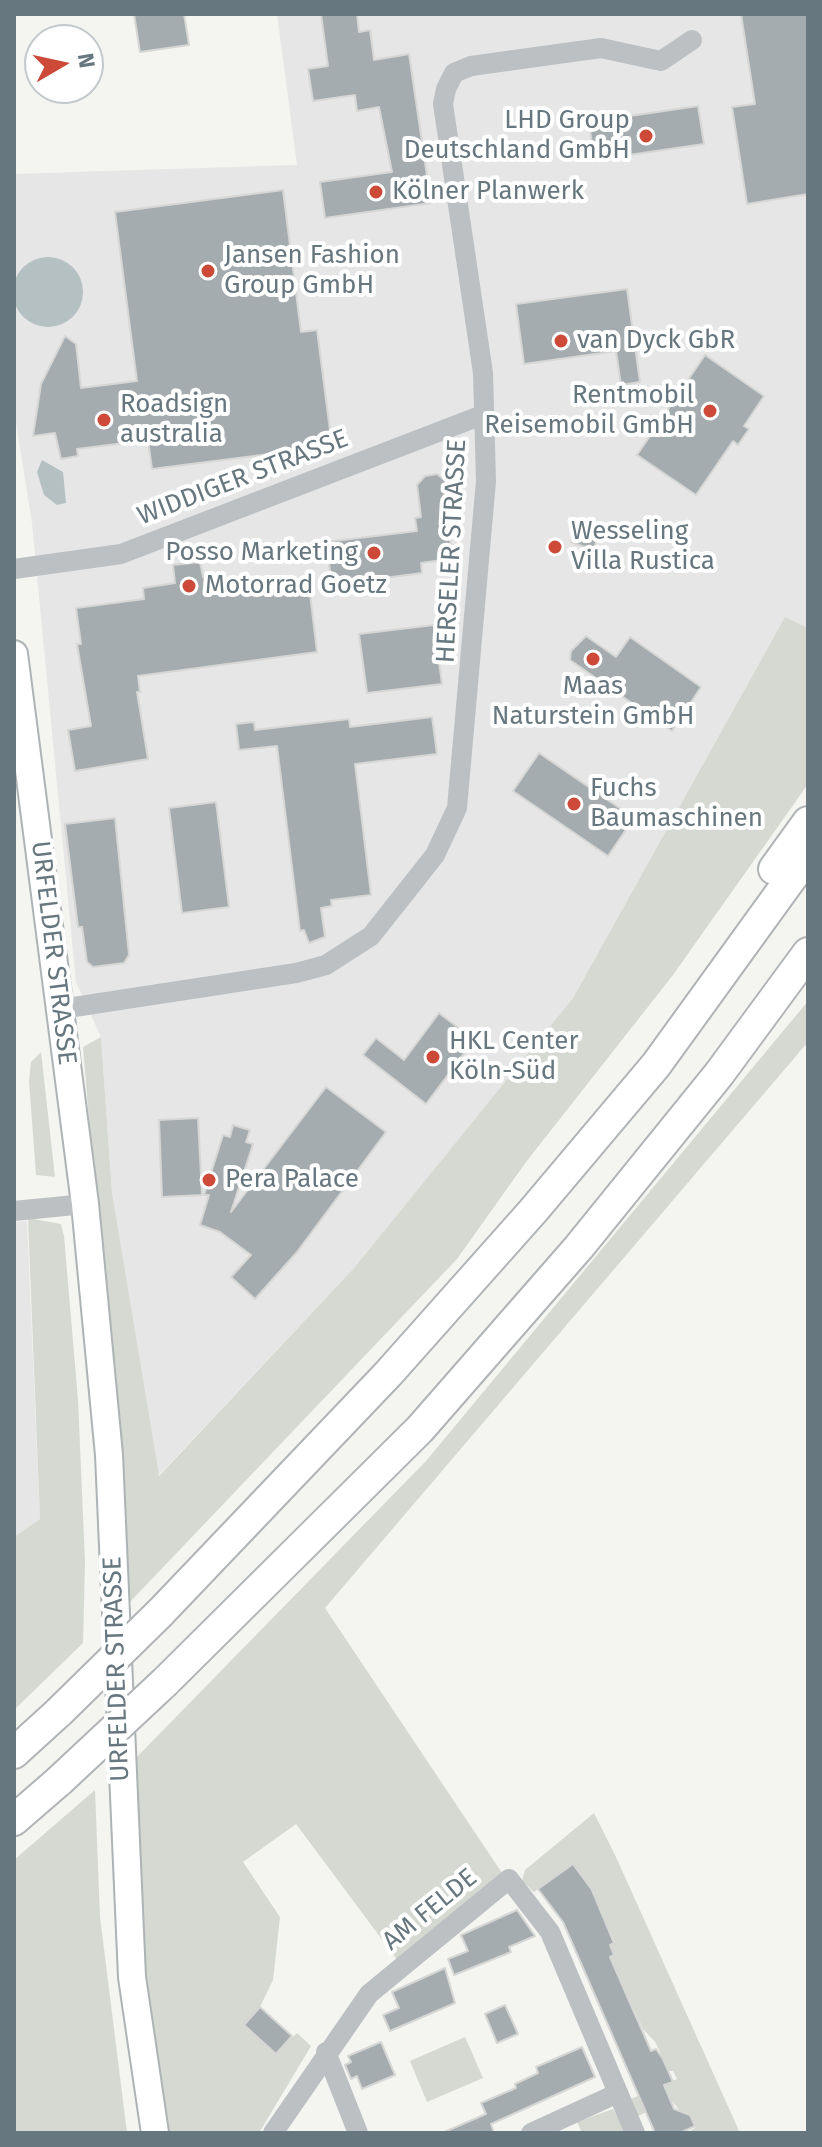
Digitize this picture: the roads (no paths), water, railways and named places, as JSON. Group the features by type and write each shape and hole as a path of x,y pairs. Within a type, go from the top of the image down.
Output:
{"highway":[{"path":"656,1065 685,994 808,822"},
{"path":"14,1753 160,1613 388,1374 656,1065 808,855"},
{"path":"14,1820 165,1682 430,1417 579,1247 719,1074 808,953"}],"main road":[{"name":"URFELDER STRASSE","path":"14,654 85,1204 109,1455 132,1977 155,2133"}],"street":[{"name":"HERSELER STRASSE","path":"61,1009 296,973 326,965 371,936 435,855 457,808 486,481 485,414 473,289 443,104 454,73 471,66 601,48 661,61 692,40"},
{"name":"WIDDIGER STRASSE","path":"14,569 121,554 485,414"},
{"path":"14,1211 85,1204"},
{"name":"AM FELDE","path":"273,2133 326,2052 369,1994 509,1879 550,1932 635,2133"},
{"path":"326,2052 358,2133"},
{"path":"531,2133 618,2093"}],"place":[{"name":"LHD Group Deutschland GmbH","path":"646,136"},
{"name":"Kölner Planwerk","path":"376,192"},
{"name":"Jansen Fashion Group GmbH","path":"208,271"},
{"name":"van Dyck GbR","path":"561,341"},
{"name":"Rentmobil Reisemobil GmbH","path":"710,411"},
{"name":"Roadsign australia","path":"104,420"},
{"name":"Wesseling Villa Rustica","path":"555,547"},
{"name":"Posso Marketing","path":"374,553"},
{"name":"Motorrad Goetz","path":"189,586"},
{"name":"Maas Naturstein GmbH","path":"593,659"},
{"name":"Fuchs Baumaschinen","path":"574,804"},
{"name":"HKL Center Köln-Süd","path":"433,1057"},
{"name":"Pera Palace","path":"209,1180"}]}
